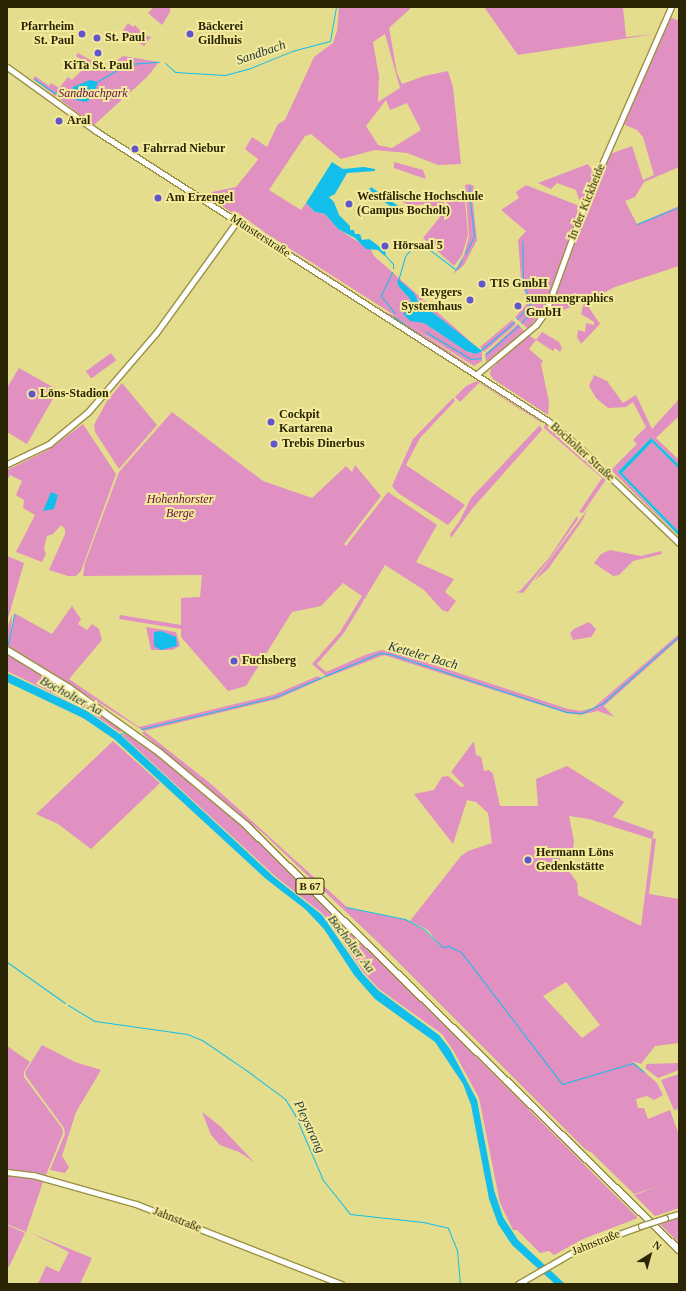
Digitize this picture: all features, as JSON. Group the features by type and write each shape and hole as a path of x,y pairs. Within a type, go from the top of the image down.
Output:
{"highway":[{"name":"B 67","path":"7,648 115,717 162,751 242,818 679,1247"},
{"name":"B 67","path":"7,648 69,688 154,748 246,825 679,1250"}],"main road":[{"name":"Münsterstraße","path":"7,66 96,131 476,375"},
{"path":"7,464 49,444 92,408 156,333 237,221"},
{"name":"Bocholter Straße","path":"476,375 548,421 577,445 679,543"}],"street":[{"name":"In der Kickheide","path":"476,375 537,324 546,311 586,203 671,7"},
{"name":"Jahnstraße","path":"7,1172 33,1175 136,1204 341,1284"},
{"name":"Jahnstraße","path":"518,1284 592,1243 679,1214"}],"green space":[{"path":"154,7 170,7 170,12 162,25 148,13"},
{"path":"339,7 416,7 411,8 389,28 397,73 402,84 424,76 448,71 453,87 461,164 438,165 407,153 375,150 341,159 311,134 305,136 269,190 301,210 306,203 315,212 325,214 338,229 371,250 374,256 480,350 452,329 397,281 399,287 411,300 404,316 424,323 466,351 473,353 482,351 482,361 474,366 267,234 237,212 231,212 208,197 212,192 236,187 257,161 258,159 245,149 252,137 267,147 278,124 285,120 314,57 333,43 337,31","holes":["385,34 400,88 378,102 379,76 373,42","386,100 390,110 407,103 421,130 392,148 378,145 366,126"]},
{"path":"484,7 623,7 626,37 655,34 518,55"},
{"path":"670,17 679,21 679,167 644,182 635,197 625,201 637,224 679,206 679,266 615,287 585,302 600,324 581,344 577,337 578,330 585,332 586,323 594,325 594,322 581,314 584,302 545,317 587,205 610,154 632,146 643,180 654,175 643,137 637,130 623,124"},
{"path":"128,23 133,27 135,25 143,34 151,37 144,46 122,32"},
{"name":"Sandbachpark","path":"78,53 106,69 123,56 159,62 147,77 94,125 33,79 35,76 49,86 51,83 59,88 68,77 72,80 88,64 76,56"},
{"path":"394,162 423,170 426,179 394,168"},
{"path":"588,164 595,174 584,201 579,199 576,190 557,183 551,189 538,183"},
{"path":"469,184 474,186 472,195 477,240 464,265 453,274 464,255 469,236 465,185"},
{"path":"526,185 582,207 543,310 528,329 515,317 528,303 521,279 518,240 526,231 501,210 519,198 516,192"},
{"path":"406,199 422,202 465,201 468,235 462,255 454,266 423,238 440,217 427,204 409,206 402,201"},
{"path":"251,225 383,311 398,317 469,365 467,367 269,240"},
{"path":"512,320 516,324 484,352 480,347"},
{"path":"518,324 525,332 486,362 485,354"},
{"path":"542,332 559,342 562,348 560,352 555,348 553,351 536,340"},
{"path":"528,335 536,340 529,349 543,361 541,364 549,402 548,415 493,379 490,374 491,369"},
{"path":"111,353 116,360 91,379 86,371"},
{"name":"Löns-Stadion","path":"19,368 58,390 27,444 7,432 7,388"},
{"path":"594,375 607,381 623,403 636,395 652,429 679,399 679,416 656,438 679,460 679,465 651,438 618,472 679,537 611,470 637,444 633,440 646,427 633,402 626,407 608,408 596,398 589,386"},
{"path":"477,381 542,423 479,383 460,402 455,397 466,386"},
{"path":"122,383 157,425 119,469 95,432 94,425 107,401"},
{"path":"453,398 455,401 420,438 406,465 465,505 448,525 398,493 392,486 413,439"},
{"name":"Hohenhorster Berge","path":"172,412 263,481 312,498 346,466 352,472 355,465 381,496 344,544 346,546 388,492 437,525 416,562 454,579 445,592 456,601 448,612 442,610 424,590 385,565 344,633 317,664 326,672 365,655 381,650 392,651 568,709 581,711 593,708 679,634 679,639 604,706 614,717 598,711 580,715 566,713 384,655 327,677 312,664 340,632 362,596 343,583 321,606 292,612 246,686 228,691 181,637 181,629 119,619 120,615 181,625 181,598 200,597 202,575 83,576 85,563 119,472"},
{"path":"83,424 116,474 81,571 76,576 68,576 49,570 65,534 65,529 61,525 53,534 47,536 44,549 46,554 42,562 16,552 35,515 23,508 24,500 16,495 22,481 10,475 7,480 7,470 48,450"},
{"path":"545,424 607,478 583,513 579,512 602,478 544,428"},
{"path":"540,425 542,430 472,509 451,538 450,534 459,522 471,498"},
{"path":"652,442 679,469 679,532 622,473"},
{"path":"587,510 582,521 548,569 534,581"},
{"path":"577,516 578,519 523,593 516,592 520,591 549,558"},
{"path":"610,550 641,556 661,551 662,554 633,561 619,575 613,576 594,563 601,554"},
{"path":"7,556 24,563 7,622"},
{"path":"72,606 81,619 78,624 87,630 92,624 99,629 102,640 69,679 139,727 273,695 318,676 322,679 277,699 144,731 7,645 7,629 12,614 11,636 14,613 52,634"},
{"path":"589,622 596,629 591,637 573,640 570,633 574,629"},
{"path":"146,627 176,632 180,646 172,650 151,650"},
{"path":"7,651 54,680 127,731 119,732 87,710 7,671"},
{"path":"144,731 211,784 348,908 406,920 424,930 442,948 428,930 410,921 461,856 468,851 492,843 488,813 476,802 467,800 453,844 414,794 434,790 442,777 448,776 461,787 465,786 451,772 474,741 476,755 481,757 484,771 489,770 493,774 500,806 538,806 536,779 567,766 624,802 613,817 654,832 652,838 656,839 649,894 679,899 679,1043 655,1046 641,1064 632,1061 657,1083 663,1095 654,1100 647,1096 636,1099 638,1108 644,1108 648,1119 670,1110 679,1135 679,1208 655,1216 634,1195 660,1186 634,1194 592,1153 585,1149 384,948 266,836 142,733","holes":["569,816 589,819 652,839 641,926 578,895 577,882 567,869 558,863 561,857 572,858 574,841","566,982 600,1025 582,1038 543,996"]},
{"path":"130,733 240,822 638,1218 583,1239 554,1255 549,1251 540,1253 517,1230 513,1230 500,1203 479,1098 453,1050 442,1034 379,989 365,974 323,914 275,876 122,735"},
{"path":"113,741 160,783 91,849 58,824 36,814"},
{"path":"42,1045 75,1062 101,1070 76,1112 62,1156 69,1167 65,1173 50,1170 65,1134 64,1128 26,1076 25,1072"},
{"path":"7,1046 30,1062 24,1072 24,1077 62,1128 63,1133 46,1175 7,1169"},
{"path":"679,1063 679,1070 658,1078 645,1068 647,1064"},
{"path":"679,1074 679,1109 674,1110 661,1080"},
{"path":"202,1112 220,1126 254,1162 239,1152 220,1145 211,1135"},
{"path":"7,1175 44,1179 26,1232 7,1224"},
{"path":"679,1217 679,1243 660,1224"},
{"path":"7,1225 25,1233 9,1267 7,1265"},
{"path":"31,1233 92,1258 80,1284 38,1284 46,1266 59,1272 69,1252"}],"water":[{"path":"90,80 98,82 93,97 86,102 76,100 71,94 73,87"},
{"path":"332,162 343,169 364,167 375,169 375,171 347,173 335,194 329,197 334,202 339,215 350,226 350,230 354,230 355,234 360,234 362,240 369,239 376,244 386,252 385,256 378,250 366,249 355,238 338,229 325,214 315,212 306,203"},
{"path":"371,187 401,208 402,214 368,191"},
{"path":"399,280 414,293 418,301 482,351 476,354 466,351 424,323 410,321 403,314 410,307 411,300 399,287 397,281"},
{"path":"651,438 679,465 679,469 652,442 622,473 679,532 679,536 618,472"},
{"path":"51,492 58,495 54,509 43,511"},
{"path":"161,631 176,637 177,646 161,650 154,646 154,632"},
{"path":"7,673 87,711 121,735 274,877 322,915 363,974 378,990 439,1035 450,1049 477,1100 494,1190 503,1217 518,1240 565,1284 555,1284 512,1245 498,1224 489,1199 471,1105 463,1084 435,1042 375,999 354,975 324,929 305,909 266,879 114,739 83,718 7,682"}],"waterway":[{"name":"Sandbach","path":"165,63 175,72 225,75 248,69 292,51 330,41 336,7"},
{"name":"Sandbach","path":"98,81 128,64 159,62"},
{"name":"Sandbach","path":"34,79 55,93 72,93"},
{"path":"465,254 474,236 469,193 470,186"},
{"path":"637,224 679,207"},
{"path":"398,281 405,256 418,241 455,269 458,268 462,259"},
{"path":"517,319 530,304 523,280 522,241"},
{"path":"385,255 393,264 393,268"},
{"path":"392,272 381,296 395,313"},
{"path":"521,323 533,311 539,310"},
{"path":"394,317 421,336"},
{"path":"481,350 514,322"},
{"path":"486,354 518,326"},
{"path":"426,332 471,359 481,358"},
{"path":"8,644 14,615"},
{"name":"Ketteler Bach","path":"141,729 275,697 379,653 390,654 566,712 582,713 603,703 679,636"},
{"path":"120,734 126,732"},
{"path":"346,907 405,919 424,929 442,947 449,946 461,952 562,1084 633,1063 644,1072"},
{"name":"Bocholter Aa","path":"327,922 333,917"},
{"name":"Pleystrang","path":"7,962 65,1003"},
{"name":"Pleystrang","path":"68,1005 95,1021 187,1034 202,1040 246,1070 285,1099 295,1115 323,1180 350,1214 423,1222 448,1228 457,1250 460,1284"}],"place":[{"name":"Pfarrheim St. Paul","path":"82,34"},
{"name":"Bäckerei Gildhuis","path":"190,34"},
{"name":"St. Paul","path":"97,38"},
{"name":"KiTa St. Paul","path":"98,53"},
{"name":"Aral","path":"59,121"},
{"name":"Fahrrad Niebur","path":"135,149"},
{"name":"Am Erzengel","path":"158,198"},
{"name":"Westfälische Hochschule (Campus Bocholt)","path":"349,204"},
{"name":"Hörsaal 5","path":"385,246"},
{"name":"TIS GmbH","path":"482,284"},
{"name":"Reygers Systemhaus","path":"470,300"},
{"name":"summengraphics GmbH","path":"518,306"},
{"name":"Löns-Stadion","path":"32,394"},
{"name":"Cockpit Kartarena","path":"271,422"},
{"name":"Trebis Dinerbus","path":"274,444"},
{"name":"Fuchsberg","path":"234,661"},
{"name":"Hermann Löns Gedenkstätte","path":"528,860"}]}
